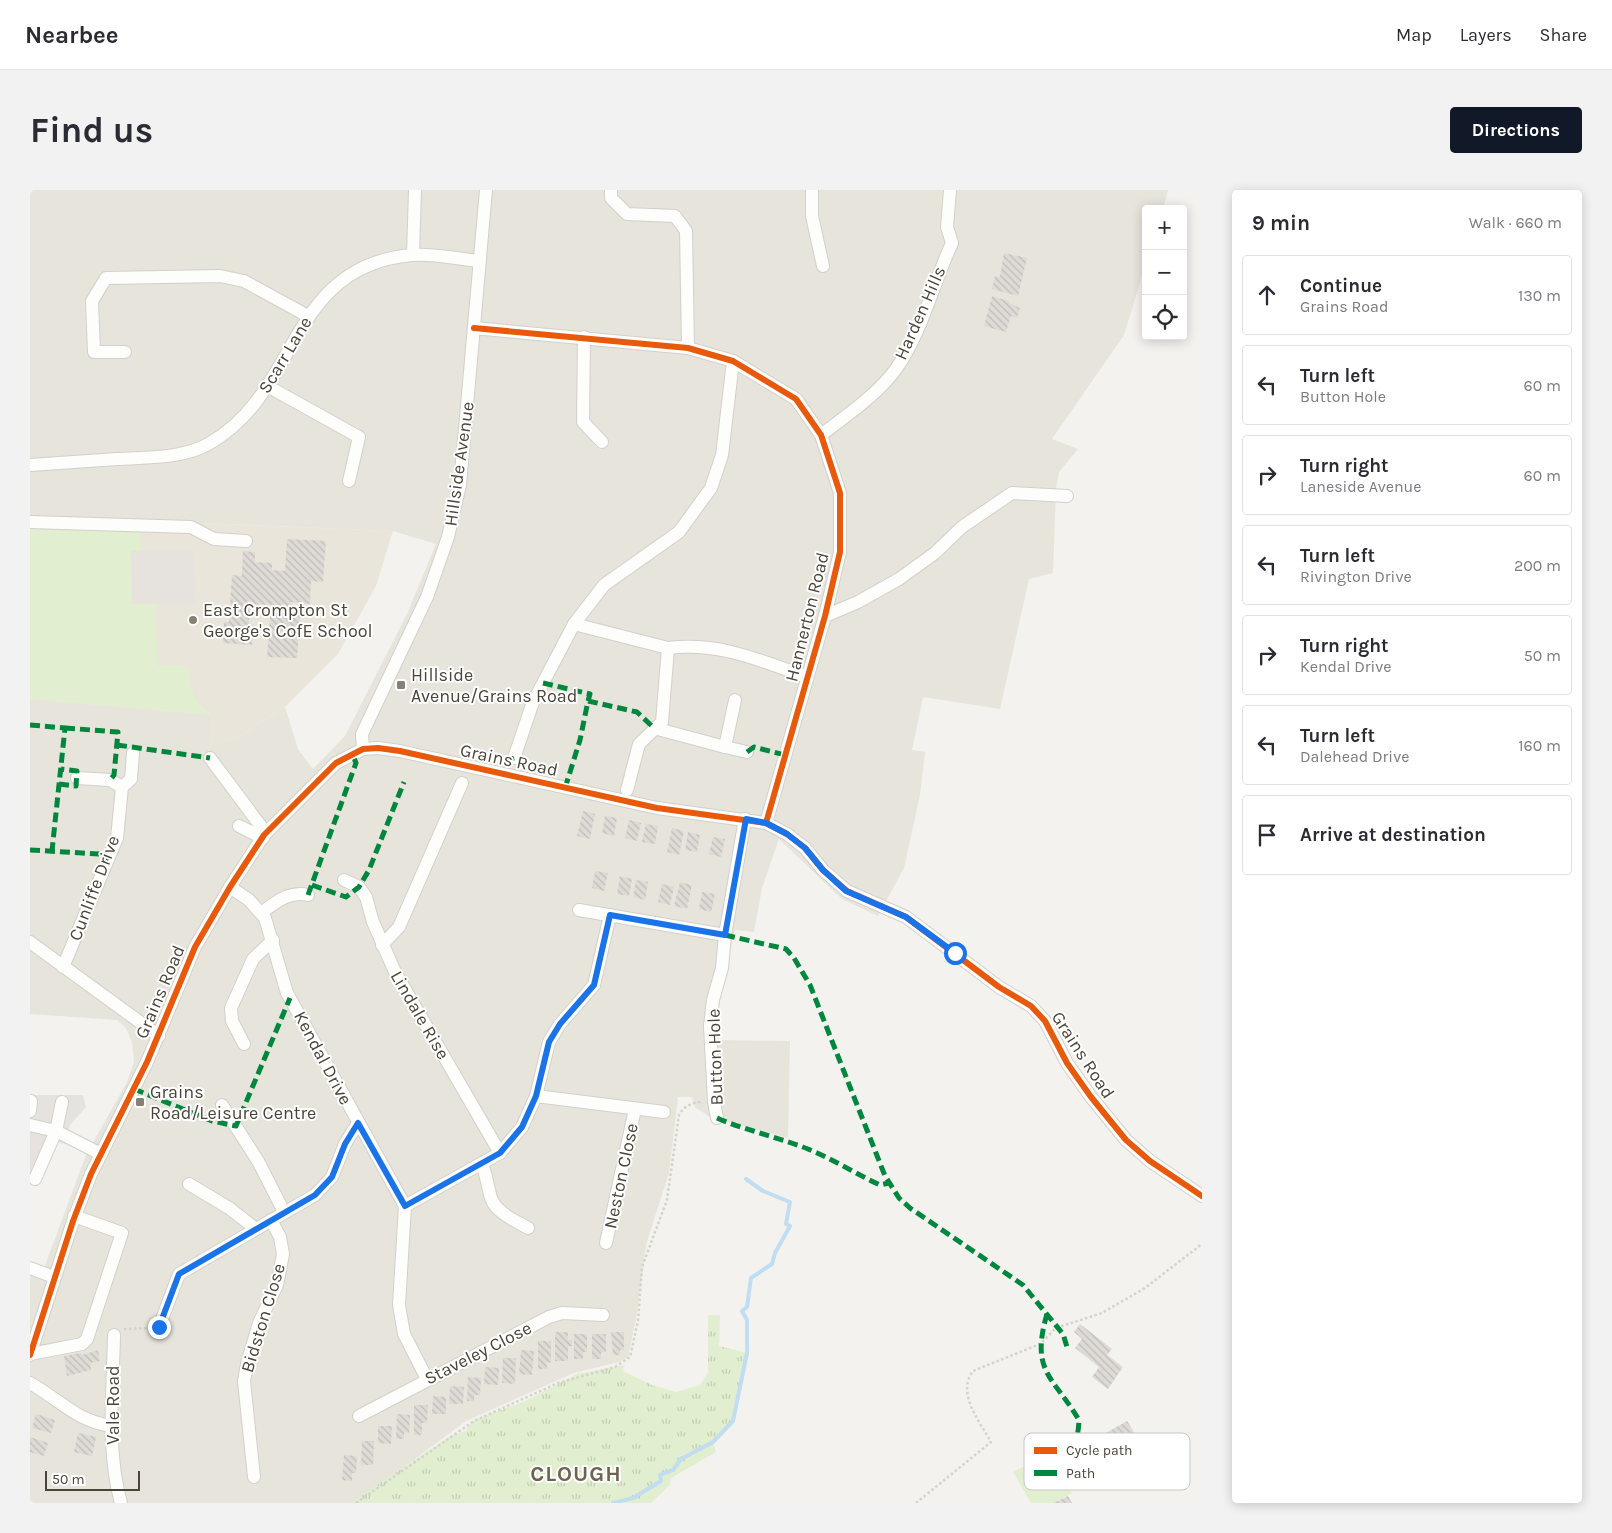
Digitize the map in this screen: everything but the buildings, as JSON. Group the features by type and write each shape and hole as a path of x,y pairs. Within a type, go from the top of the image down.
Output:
{"street":[{"path":"413,255 415,190"},
{"name":"Hillside Avenue","path":"363,749 362,734 427,597 448,537 460,485 486,190"},
{"path":"611,190 611,198 627,214 675,216 686,231 688,348"},
{"path":"812,190 812,216 823,266"},
{"name":"Harden Hills","path":"821,435 864,402 896,369 913,336 952,243 947,227 950,190"},
{"name":"Scarr Lane","path":"30,465 171,456 209,444 245,416 268,387 308,316 327,293 349,274 380,261 413,255 480,261"},
{"path":"125,352 94,352 92,301 106,278 220,276 244,281 308,316"},
{"name":"Hannerton Road","path":"474,328 688,348 733,362 796,399 821,435 840,493 840,552 825,616 766,823"},
{"path":"584,337 583,422 602,442"},
{"path":"514,758 533,702 574,624 604,585 678,532 710,488 722,455 733,362"},
{"path":"268,387 359,438 349,481"},
{"path":"825,616 858,602 899,579 935,553 962,527 1012,493 1067,496"},
{"path":"30,522 191,527 214,539 246,541"},
{"path":"574,624 668,648 682,646 726,649 807,677"},
{"path":"627,790 639,744 662,722 668,648"},
{"path":"725,747 735,700"},
{"path":"654,728 747,752"},
{"name":"Grains Road","path":"30,1354 74,1216 101,1154 158,1036 196,947 230,887 264,835 336,763 363,749 378,748 400,751 657,808 766,823 805,848 823,870 846,891 906,917 999,987 1031,1006 1044,1021 1067,1063 1091,1097 1126,1140 1150,1161 1202,1196"},
{"name":"Cunliffe Drive","path":"63,967 116,838 122,787 131,779 133,753"},
{"path":"210,758 264,835"},
{"path":"77,778 110,780 122,787"},
{"path":"382,945 399,927 462,783"},
{"name":"Button Hole","path":"717,1118 714,1102 710,1026 713,1000 722,968 725,935 746,819"},
{"path":"239,826 264,835"},
{"name":"Lindale Rise","path":"344,880 359,887 366,897 373,922 395,972 500,1153"},
{"name":"Kendal Drive","path":"230,887 241,893 265,918 287,993 405,1206"},
{"path":"261,913 284,897 294,894 308,895"},
{"path":"579,910 725,935"},
{"path":"427,1379 404,1334 399,1305 405,1206 500,1153 522,1127 536,1096 549,1042 560,1024 594,985 610,915"},
{"path":"244,1044 232,1021 231,1008 254,959 273,940"},
{"path":"30,942 158,1036"},
{"path":"536,1096 664,1112"},
{"path":"35,1179 56,1131 62,1102"},
{"path":"222,1105 258,1161 284,1212"},
{"name":"Neston Close","path":"606,1243 635,1109"},
{"path":"159,1327 179,1274 315,1195 332,1177 345,1144 358,1123"},
{"path":"30,1125 56,1131 101,1154"},
{"path":"482,1163 488,1180 491,1200 498,1210 528,1228"},
{"path":"189,1184 229,1208 256,1229"},
{"path":"30,1354 82,1344 88,1339 122,1233 74,1216"},
{"name":"Bidston Close","path":"254,1477 244,1381 259,1323 276,1285 283,1254 280,1237 271,1220"},
{"path":"30,1268 54,1277"},
{"name":"Staveley Close","path":"359,1416 427,1379 556,1314 603,1315"},
{"name":"Vale Road","path":"114,1335 111,1426 115,1480 121,1503"},
{"path":"30,1383 78,1416 97,1424 111,1426"}],"path":[{"path":"916,1503 991,1442 967,1395 968,1378 973,1371 1040,1344 1056,1328 1102,1313 1145,1288 1202,1244"},
{"path":"114,1335 124,1329 159,1327"}],"shaded area":[{"path":"30,190 1168,190 1164,205 1142,205 1142,276 1124,335 1052,439 1078,449 1059,472 1056,489 1053,573 1029,579 1000,709 923,697 912,750 925,752 920,795 904,868 878,916 842,899 779,839 762,888 754,932 735,930 718,998 716,1040 790,1041 788,1138 710,1117 695,1107 692,1097 678,1097 669,1173 646,1245 636,1319 628,1357 619,1362 574,1373 466,1421 392,1476 350,1503 30,1503 30,1264 44,1268 86,1155 127,1082 134,1062 132,1042 126,1028 117,1020 30,1014 30,699 213,715 210,744 238,738 285,707 298,749 313,769 345,736 407,614 436,544 393,531 30,516"},
{"name":"East Crompton St George's CofE School","path":"30,516 393,531 376,586 338,654 285,707 238,738 210,744 213,715 30,699"},
{"path":"194,550 195,603 132,604 131,551"},
{"path":"30,1095 83,1095 86,1107 70,1125 65,1144 54,1142 38,1186 30,1184"}],"green space":[{"path":"30,528 140,530 141,551 131,552 132,604 156,604 157,666 188,665 193,694 206,710 213,715 30,699"},
{"path":"708,1315 720,1315 719,1346 747,1353 733,1421 713,1442 716,1452 671,1478 670,1485 651,1503 350,1503 449,1437 465,1431 474,1420 523,1402 577,1374 625,1365 623,1371 652,1385 676,1392 700,1385 708,1373"},
{"path":"1024,1466 1024,1490 1070,1490 1072,1493 1053,1503 1031,1503 1013,1472"}],"waterway":[{"path":"613,1503 633,1498 661,1481 660,1475 673,1470 681,1459 713,1442 733,1421 747,1353 747,1320 742,1311 747,1307 751,1278 772,1264 775,1253 790,1226 786,1224 790,1202 763,1191 746,1179"}],"marked path":[{"path":"543,683 590,694 588,701"},
{"path":"565,788 580,740 588,701 637,712 654,728"},
{"path":"30,725 65,728 52,851"},
{"path":"65,728 118,732 114,775 110,780"},
{"path":"117,745 210,758"},
{"path":"747,752 754,747 785,755"},
{"path":"308,895 356,763 352,753"},
{"path":"505,761 514,758"},
{"path":"59,784 76,786 77,771 61,769"},
{"path":"312,885 346,897 359,887 369,870 404,782"},
{"path":"30,850 99,854 109,859"},
{"path":"725,935 786,949 794,958 810,985 885,1176 899,1198 910,1208 1023,1285 1063,1334 1067,1347"},
{"path":"134,1089 212,1121 236,1126 290,998"},
{"path":"717,1118 808,1149 880,1185 889,1183"},
{"path":"1047,1314 1042,1333 1041,1349 1043,1361 1053,1382 1079,1420 1077,1433"}],"cycle path":[{"path":"474,328 688,348 733,361 796,399 821,435 840,493 840,552 825,616 766,823"},
{"path":"30,1355 73,1221 91,1174 147,1062 195,947 230,887 264,835 336,763 363,749 378,748 400,751 657,808 766,823 787,834 805,848 823,870 847,891 906,917 999,987 1031,1006 1045,1021 1067,1063 1091,1097 1126,1140 1150,1161 1202,1196"}],"place":[{"name":"East Crompton St George's CofE School","path":"193,620"},
{"name":"Hillside Avenue/Grains Road","path":"401,685"},
{"name":"Grains Road/Leisure Centre","path":"140,1102"}],"district":[{"name":"CLOUGH","path":"576,1474"}],"route":[{"path":"159,1327 179,1274 315,1195 332,1177 345,1144 358,1123 405,1206 500,1153 522,1127 536,1096 549,1042 560,1024 594,985 610,915 725,935 746,819 766,823 787,834 805,848 823,870 846,891 906,917 955,953"}]}
